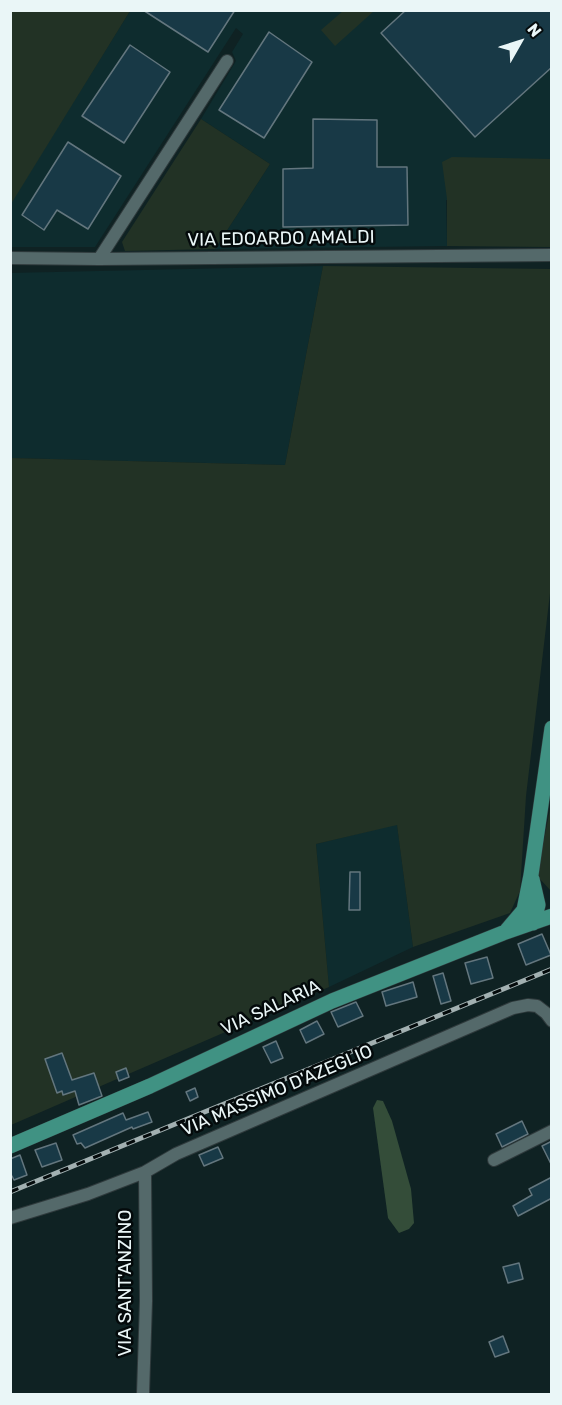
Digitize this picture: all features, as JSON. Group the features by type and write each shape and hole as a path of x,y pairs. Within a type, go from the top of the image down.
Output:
{"main road":[{"path":"503,933 516,922 524,910 532,880 552,728"},
{"path":"532,880 552,897"},
{"path":"532,880 538,905 533,923"},
{"path":"524,910 533,923"},
{"name":"VIA SALARIA","path":"10,1146 150,1086 332,1001 503,933 552,916"}],"street":[{"path":"99,259 227,61"},
{"name":"VIA EDOARDO AMALDI","path":"10,258 552,255"},
{"name":"VIA MASSIMO D'AZEGLIO","path":"10,1218 88,1194 145,1172 176,1154 513,1008 537,1006 552,1021"},
{"path":"494,1160 552,1131"},
{"name":"VIA SANT'ANZINO","path":"143,1395 146,1302 145,1172"}],"shaded area":[{"path":"130,11 551,11 551,202 446,200 447,246 215,249 270,164 201,119 236,61 232,52 243,34 236,28 95,247 11,247 10,204"},
{"path":"323,266 285,465 11,458 10,273"},
{"path":"397,824 413,947 329,987 316,844"}],"green space":[{"path":"10,11 130,11 11,204"},
{"path":"343,11 374,11 335,46 321,30"},
{"path":"201,119 270,164 215,249 125,251 122,242"},
{"path":"452,157 551,159 551,247 447,246 447,199 442,162"},
{"path":"323,266 551,269 551,585 526,796 520,891 510,913 413,947 397,825 316,844 329,987 11,1125 11,458 285,465"},
{"path":"551,804 551,891 539,878 539,865"},
{"path":"377,1100 383,1101 392,1121 411,1189 414,1223 409,1229 399,1233 388,1218 373,1108"}],"building":[{"path":"143,10 235,10 208,52"},
{"path":"406,10 552,10 552,67 475,137 381,33"},
{"path":"269,32 312,62 264,138 219,110"},
{"path":"130,45 170,72 124,143 82,116"},
{"path":"313,119 377,120 377,167 407,167 408,225 283,227 283,169 313,168"},
{"path":"68,142 121,176 88,229 57,210 44,230 22,215"},
{"path":"350,872 360,872 360,910 349,910"},
{"path":"542,934 551,955 526,965 518,944"},
{"path":"487,957 493,978 471,984 465,963"},
{"path":"443,973 451,1001 441,1004 433,976"},
{"path":"413,982 417,997 386,1006 382,992"},
{"path":"356,1002 363,1016 338,1027 331,1012"},
{"path":"317,1021 324,1034 306,1043 300,1030"},
{"path":"276,1041 283,1058 271,1063 263,1047"},
{"path":"62,1053 72,1080 94,1073 102,1096 79,1105 75,1091 63,1095 62,1091 57,1093 45,1059"},
{"path":"126,1068 129,1077 119,1081 116,1072"},
{"path":"195,1088 198,1097 190,1101 186,1092"},
{"path":"148,1112 152,1122 133,1129 132,1127 85,1148 81,1143 77,1144 73,1135 123,1113 126,1120"},
{"path":"522,1121 528,1134 502,1147 496,1134"},
{"path":"552,1141 552,1166 542,1146"},
{"path":"56,1143 62,1160 42,1167 35,1150"},
{"path":"218,1147 223,1158 204,1166 199,1155"},
{"path":"20,1155 27,1175 14,1180 12,1176 10,1177 10,1159"},
{"path":"552,1177 552,1198 518,1216 513,1206 532,1195 529,1189"},
{"path":"519,1263 523,1279 508,1283 503,1267"},
{"path":"503,1336 509,1352 495,1357 489,1342"}],"railway":[{"path":"10,1192 552,969"}]}
